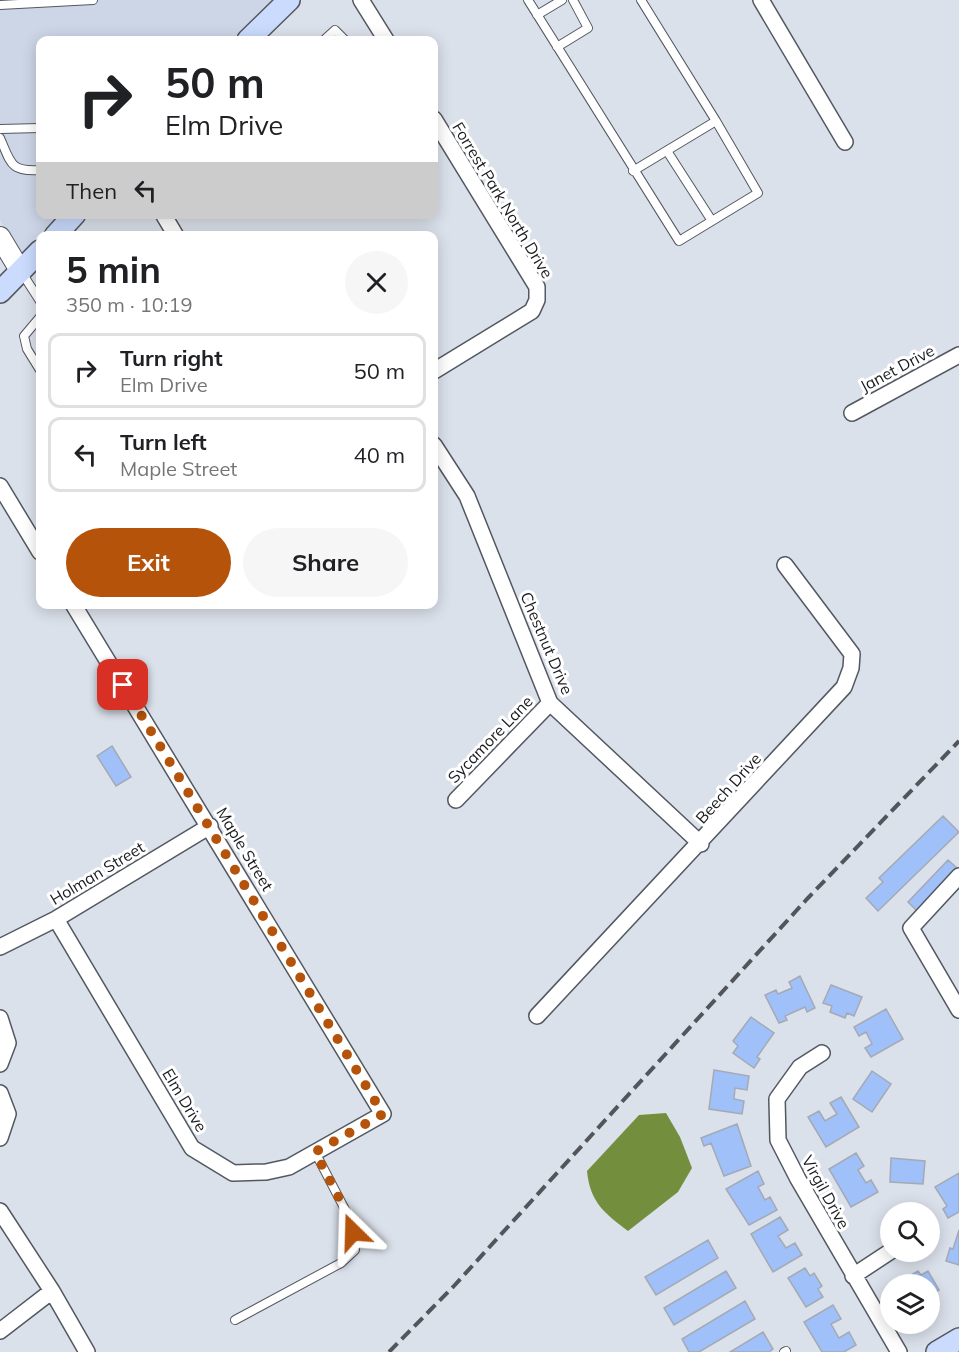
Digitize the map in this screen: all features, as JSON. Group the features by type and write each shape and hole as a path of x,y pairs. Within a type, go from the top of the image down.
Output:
{"main road":[{"path":"252,36 289,0"},
{"path":"60,231 70,219"},
{"path":"0,292 36,255"},
{"path":"937,1352 959,1339"}],"street":[{"path":"361,0 384,36"},
{"path":"761,0 845,142"},
{"name":"Forrest Park North Drive","path":"438,126 537,287 537,300 532,311 438,368"},
{"path":"0,237 21,272"},
{"name":"Janet Drive","path":"852,413 959,355"},
{"name":"Chestnut Drive","path":"438,451 467,496 550,703 701,844"},
{"path":"0,486 36,545"},
{"name":"Beech Drive","path":"537,1016 701,844 844,687 851,668 852,654 785,565"},
{"name":"Maple Street","path":"76,609 383,1114"},
{"name":"Sycamore Lane","path":"456,800 550,703"},
{"name":"Holman Street","path":"0,947 56,919 210,826"},
{"path":"959,876 911,927 959,1010"},
{"name":"Elm Drive","path":"56,919 192,1148 233,1173 266,1172 289,1167 383,1114"},
{"path":"0,1018 8,1044 0,1064"},
{"name":"Virgil Drive","path":"822,1053 800,1067 777,1099 777,1140 853,1276 899,1352"},
{"path":"0,1093 8,1114 0,1138"},
{"path":"0,1211 52,1291 87,1352"},
{"path":"853,1276 880,1258"},
{"path":"0,1331 52,1291"}],"lane":[{"path":"0,6 93,0"},
{"path":"528,0 679,242 758,193 641,0"},
{"path":"537,15 562,0"},
{"path":"557,47 588,27 573,0"},
{"path":"328,36 335,30 341,36"},
{"path":"633,171 716,121"},
{"path":"0,129 36,128"},
{"path":"0,138 12,166 22,171 36,170"},
{"path":"667,151 712,221"},
{"path":"21,272 36,295"},
{"path":"36,322 24,336 27,349 36,364"},
{"path":"235,1320 341,1263 355,1250 352,1223 315,1152"}],"shaded area":[{"path":"0,0 272,0 236,36 36,36 36,219 55,219 43,231 36,231 36,238 20,254 0,220"},
{"path":"666,1113 680,1137 692,1168 678,1192 628,1231 612,1218 595,1199 587,1171 639,1115"}],"building":[{"path":"112,746 131,777 116,786 97,756"},
{"path":"943,816 959,832 878,911 866,898 883,882 879,878"},
{"path":"948,860 957,868 917,911 908,902"},
{"path":"800,976 815,1008 807,1012 805,1007 785,1016 787,1020 779,1023 765,995 776,990 778,994 792,988 789,982"},
{"path":"831,985 862,997 854,1016 847,1013 845,1018 830,1012 832,1006 823,1003"},
{"path":"886,1009 903,1039 871,1057 865,1048 872,1044 866,1032 859,1036 854,1027"},
{"path":"751,1017 774,1033 757,1057 760,1059 754,1068 733,1053 738,1046 733,1041"},
{"path":"714,1070 749,1076 747,1090 735,1088 734,1099 744,1101 742,1114 709,1109"},
{"path":"872,1071 891,1084 872,1112 853,1099"},
{"path":"841,1097 859,1127 826,1147 808,1117 819,1111 825,1121 837,1114 830,1103"},
{"path":"737,1124 751,1166 724,1176 711,1143 704,1146 701,1138"},
{"path":"856,1153 864,1166 858,1170 866,1183 871,1180 878,1192 851,1207 829,1169"},
{"path":"891,1158 925,1161 923,1184 890,1182"},
{"path":"758,1171 764,1184 758,1187 765,1200 770,1197 777,1210 749,1225 726,1189"},
{"path":"959,1173 959,1212 948,1218 943,1209 947,1206 935,1187"},
{"path":"780,1217 788,1230 778,1236 786,1248 795,1243 802,1255 773,1272 751,1234"},
{"path":"959,1230 959,1265 946,1261 950,1248 953,1249"},
{"path":"708,1240 718,1258 656,1295 645,1277"},
{"path":"805,1268 810,1276 814,1273 822,1286 818,1289 823,1297 806,1307 788,1278"},
{"path":"726,1271 736,1288 674,1325 664,1308"},
{"path":"745,1301 755,1319 699,1352 689,1352 682,1339"},
{"path":"833,1305 841,1319 831,1324 839,1338 849,1332 856,1345 844,1352 822,1352 804,1322"},
{"path":"763,1332 773,1349 769,1352 730,1352"}],"railway":[{"path":"389,1352 453,1287 807,899 959,741"}],"route":[{"path":"123,685 383,1114 315,1152 352,1223 353,1232"}]}
